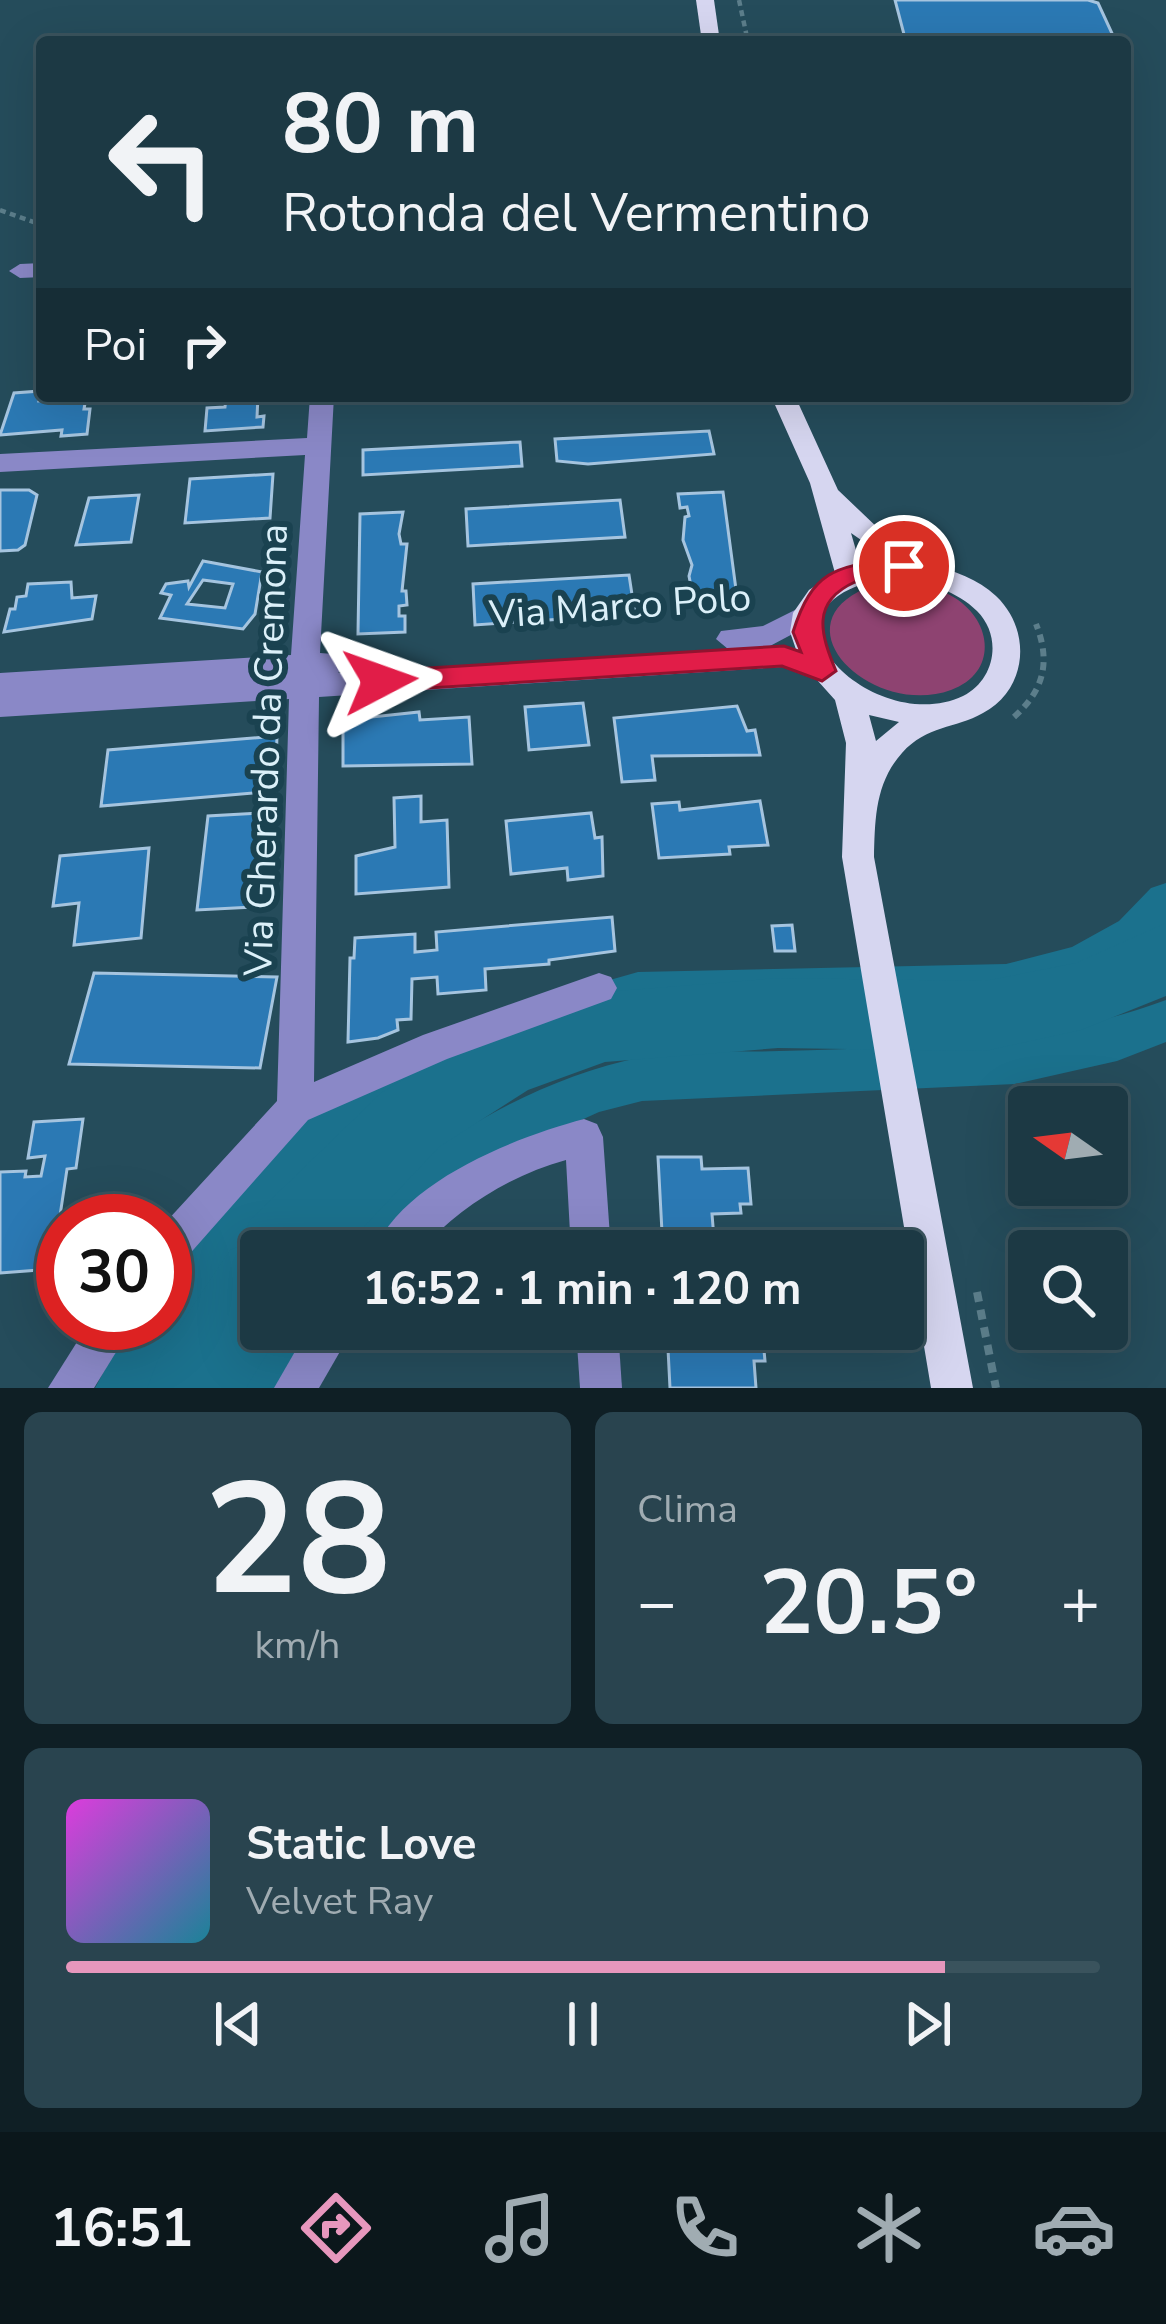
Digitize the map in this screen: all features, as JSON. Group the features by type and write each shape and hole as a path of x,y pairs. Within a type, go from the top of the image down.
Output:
{"main road":[{"path":"705,0 711,36"},
{"path":"786,402 823,483 849,574"},
{"path":"823,483 871,538 962,582 987,600 1004,621 1011,645 1009,668 993,691 967,707 933,714 890,710 849,694 822,671 811,652 806,632 817,597 849,574 889,566 932,570"},
{"path":"849,694 862,743 858,857 952,1388"},
{"path":"861,803 889,746 933,714"}],"street":[{"name":"Via Gherardo da Cremona","path":"295,1108 305,675 322,402"},
{"path":"0,463 320,446"},
{"name":"Via Marco Polo","path":"0,706 768,636 809,613"},
{"name":"Via Marco Polo","path":"0,684 784,656 822,671"},
{"path":"192,1222 295,1108 436,1047 599,988"},
{"path":"411,1230 493,1169 544,1146 584,1137 590,1230"},
{"path":"69,1388 95,1350"},
{"path":"296,1388 319,1350"},
{"path":"598,1350 601,1388"}],"path":[{"path":"739,0 747,36"},
{"path":"0,210 36,223"},
{"path":"1001,725 1030,703 1046,670 1047,653 1034,617"}],"shaded area":[{"path":"883,582 929,587 968,608 983,633 985,647 977,672 951,690 920,695 889,691 862,678 842,660 831,639 832,617 849,598"}],"building":[{"path":"895,0 1088,0 1098,3 1113,36 904,36"},
{"path":"36,391 36,402 85,402 84,409 90,409 87,434 61,436 62,430 0,435 14,393"},
{"path":"226,402 258,402 257,417 264,416 263,427 205,431 207,408 225,407"},
{"path":"709,431 714,454 588,464 557,461 555,439"},
{"path":"520,442 522,466 363,475 363,450"},
{"path":"273,474 270,518 185,523 190,479"},
{"path":"0,490 29,490 37,495 25,545 18,550 0,551"},
{"path":"723,492 737,597 731,597 734,607 700,610 694,602 692,565 683,540 685,517 689,516 687,507 680,508 678,494"},
{"path":"139,495 131,542 76,545 89,498"},
{"path":"620,500 625,537 468,546 466,509"},
{"path":"403,512 399,534 401,544 407,544 402,591 406,591 407,605 399,606 399,616 405,616 405,632 358,634 360,514"},
{"path":"203,561 262,572 255,614 243,629 160,618 171,595 161,593 166,584 188,581 189,587","holes":["203,580 233,584 225,608 187,604"]},
{"path":"629,575 635,614 475,625 473,584"},
{"path":"71,582 72,598 96,596 92,619 4,632 10,609 15,609 17,597 26,596 28,584"},
{"path":"583,703 589,745 529,750 525,707"},
{"path":"737,706 747,731 755,730 760,755 652,756 655,780 622,782 614,718"},
{"path":"419,712 420,720 469,717 472,764 343,766 343,720"},
{"path":"277,736 275,791 101,806 108,750"},
{"path":"421,796 421,822 447,820 449,887 356,894 356,856 395,847 394,798"},
{"path":"760,801 768,845 729,847 730,854 659,858 652,804 679,802 680,810"},
{"path":"261,813 253,907 197,910 208,816"},
{"path":"591,813 595,838 602,837 603,876 568,880 567,868 511,874 506,821"},
{"path":"149,848 141,938 74,945 79,903 53,906 60,856"},
{"path":"612,917 615,951 549,960 549,964 485,969 486,990 438,994 437,977 412,979 411,1019 397,1020 398,1030 378,1038 348,1042 350,958 354,958 355,938 415,934 415,952 437,950 436,932"},
{"path":"792,925 795,951 775,951 772,926"},
{"path":"94,973 277,977 260,1068 69,1064"},
{"path":"83,1119 76,1168 67,1169 63,1194 36,1194 36,1270 0,1273 0,1172 41,1176 45,1156 28,1158 34,1122"},
{"path":"658,1157 701,1157 702,1169 748,1168 751,1204 740,1204 741,1213 712,1214 713,1230 662,1230"},
{"path":"668,1350 764,1350 765,1361 754,1361 756,1388 670,1388"}],"waterway":[{"path":"559,1014 638,992 1006,984 1082,964 1135,935 1166,901"},
{"path":"302,1230 410,1120 502,1062 605,1027 778,1013 985,1016 1081,996 1158,964 1166,956"},
{"path":"371,1230 482,1145 519,1123 599,1090 669,1075 909,1070 1015,1062 1117,1040 1166,1021"},
{"path":"192,1272 246,1202 314,1137 351,1108 431,1062"},
{"path":"193,1388 240,1314"},
{"path":"122,1388 144,1350"},
{"path":"250,1388 276,1350"}],"route":[{"path":"380,681 784,656 822,671 806,632 817,597 849,574 904,566"}]}
